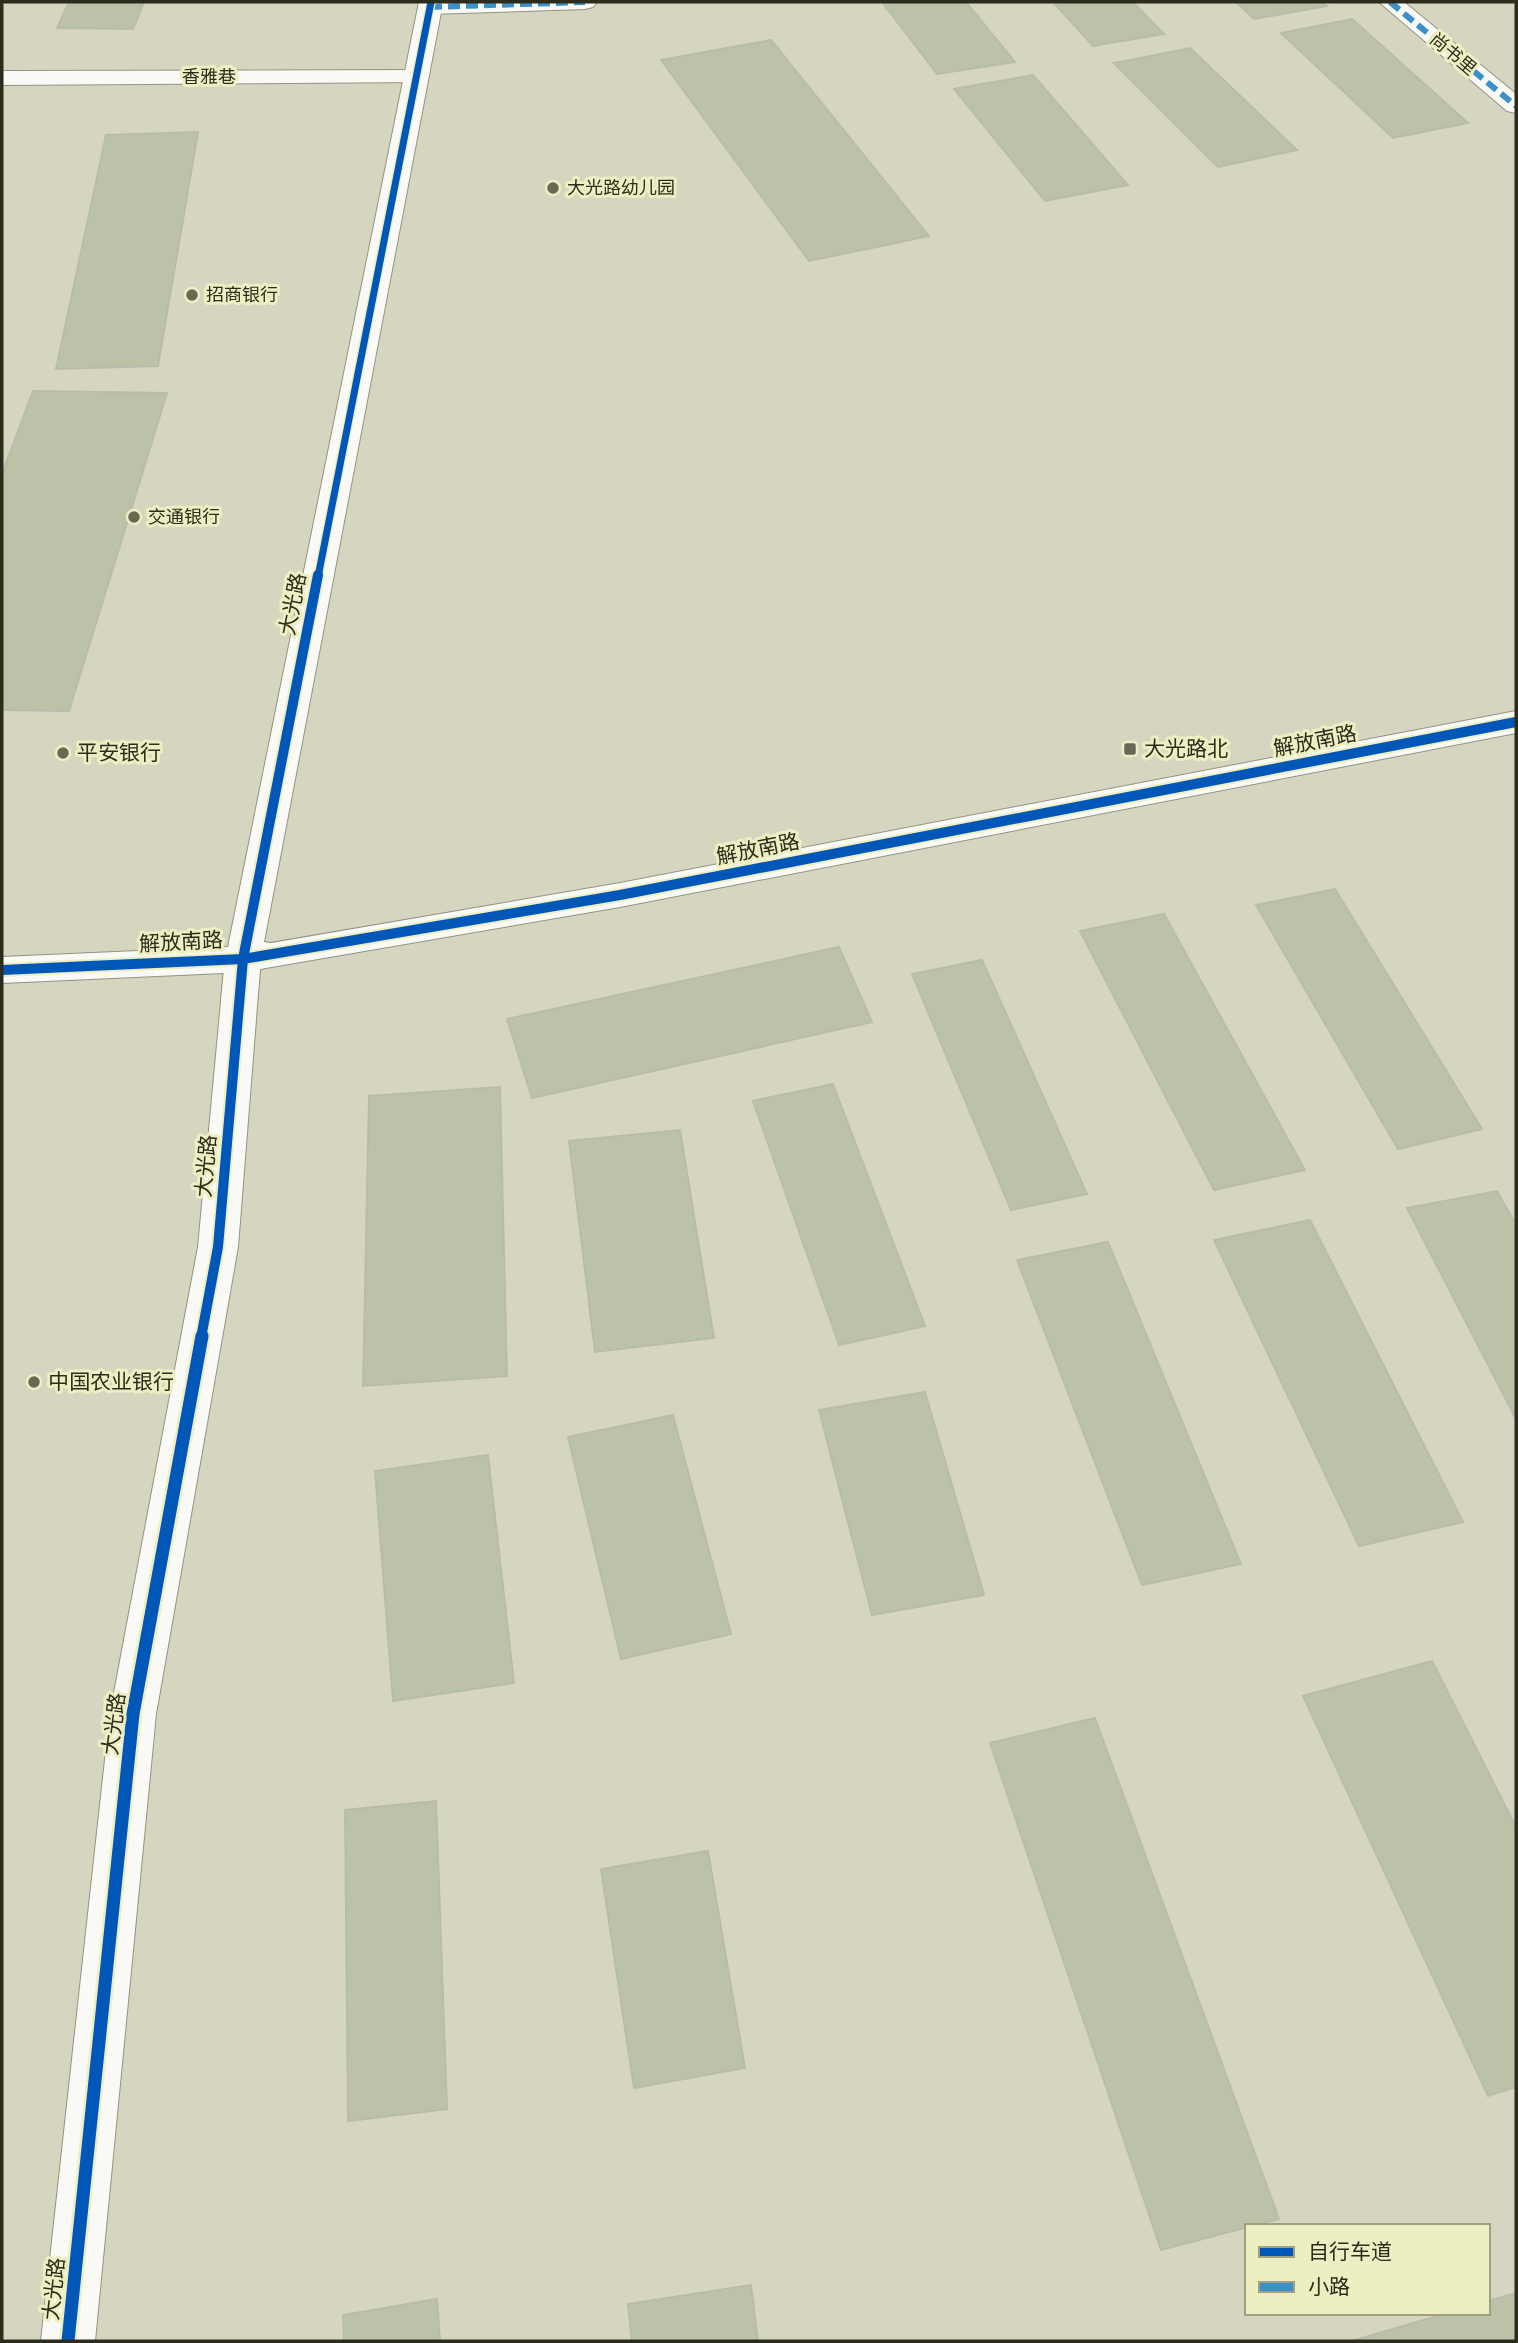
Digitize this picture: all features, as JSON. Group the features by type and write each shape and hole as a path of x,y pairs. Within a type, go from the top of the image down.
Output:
{"street":[{"path":"430,5 585,2"},
{"name":"尚书里","path":"1390,2 1516,106"},
{"name":"大光路","path":"68,2341 133,1714 218,1247 243,959 430,5"},
{"name":"香雅巷","path":"2,78 416,76"},
{"name":"解放南路","path":"2,970 243,959 620,895 1516,722"}],"building":[{"path":"69,2 144,2 133,29 57,28"},
{"path":"882,2 966,2 1015,62 937,74"},
{"path":"1053,2 1133,2 1164,34 1093,46"},
{"path":"1236,2 1322,2 1327,6 1254,19"},
{"path":"1352,19 1468,123 1393,138 1281,33"},
{"path":"771,40 929,236 809,261 661,60"},
{"path":"1190,48 1297,150 1218,167 1114,63"},
{"path":"1033,75 1128,185 1045,201 954,89"},
{"path":"198,132 158,366 56,369 106,135"},
{"path":"33,391 167,393 69,711 2,710 2,474"},
{"path":"1335,889 1482,1129 1398,1149 1256,905"},
{"path":"1164,914 1305,1170 1214,1190 1080,931"},
{"path":"839,947 872,1022 532,1098 507,1019"},
{"path":"982,960 1087,1194 1011,1210 912,974"},
{"path":"833,1084 925,1326 839,1345 753,1101"},
{"path":"500,1087 507,1376 363,1386 369,1096"},
{"path":"680,1130 714,1338 595,1352 569,1141"},
{"path":"1497,1191 1516,1225 1516,1419 1407,1208"},
{"path":"1310,1220 1463,1522 1359,1546 1214,1240"},
{"path":"1108,1242 1241,1564 1142,1585 1017,1260"},
{"path":"925,1392 984,1595 872,1615 819,1410"},
{"path":"673,1415 731,1634 621,1659 568,1437"},
{"path":"488,1455 514,1683 393,1701 375,1471"},
{"path":"1432,1661 1516,1827 1516,2087 1488,2096 1303,1696"},
{"path":"1095,1718 1279,2219 1260,2224 1245,2224 1245,2228 1161,2250 990,1743"},
{"path":"436,1801 447,2109 348,2121 345,1810"},
{"path":"708,1851 745,2068 634,2088 601,1869"},
{"path":"751,2285 758,2341 632,2341 628,2304"},
{"path":"1516,2293 1516,2341 1352,2341 1440,2315 1490,2315 1490,2300"},
{"path":"437,2299 440,2341 344,2341 343,2315"}],"marked path":[{"path":"430,7 585,2"},
{"path":"1390,2 1516,106"}],"cycle path":[{"path":"68,2341 133,1714 218,1247 243,959 431,2"},
{"path":"2,970 243,959 620,895 1516,722"}],"place":[{"name":"大光路幼儿园","path":"553,188"},
{"name":"招商银行","path":"192,295"},
{"name":"交通银行","path":"134,517"},
{"name":"大光路北","path":"1130,749"},
{"name":"平安银行","path":"63,753"},
{"name":"中国农业银行","path":"34,1382"}]}
